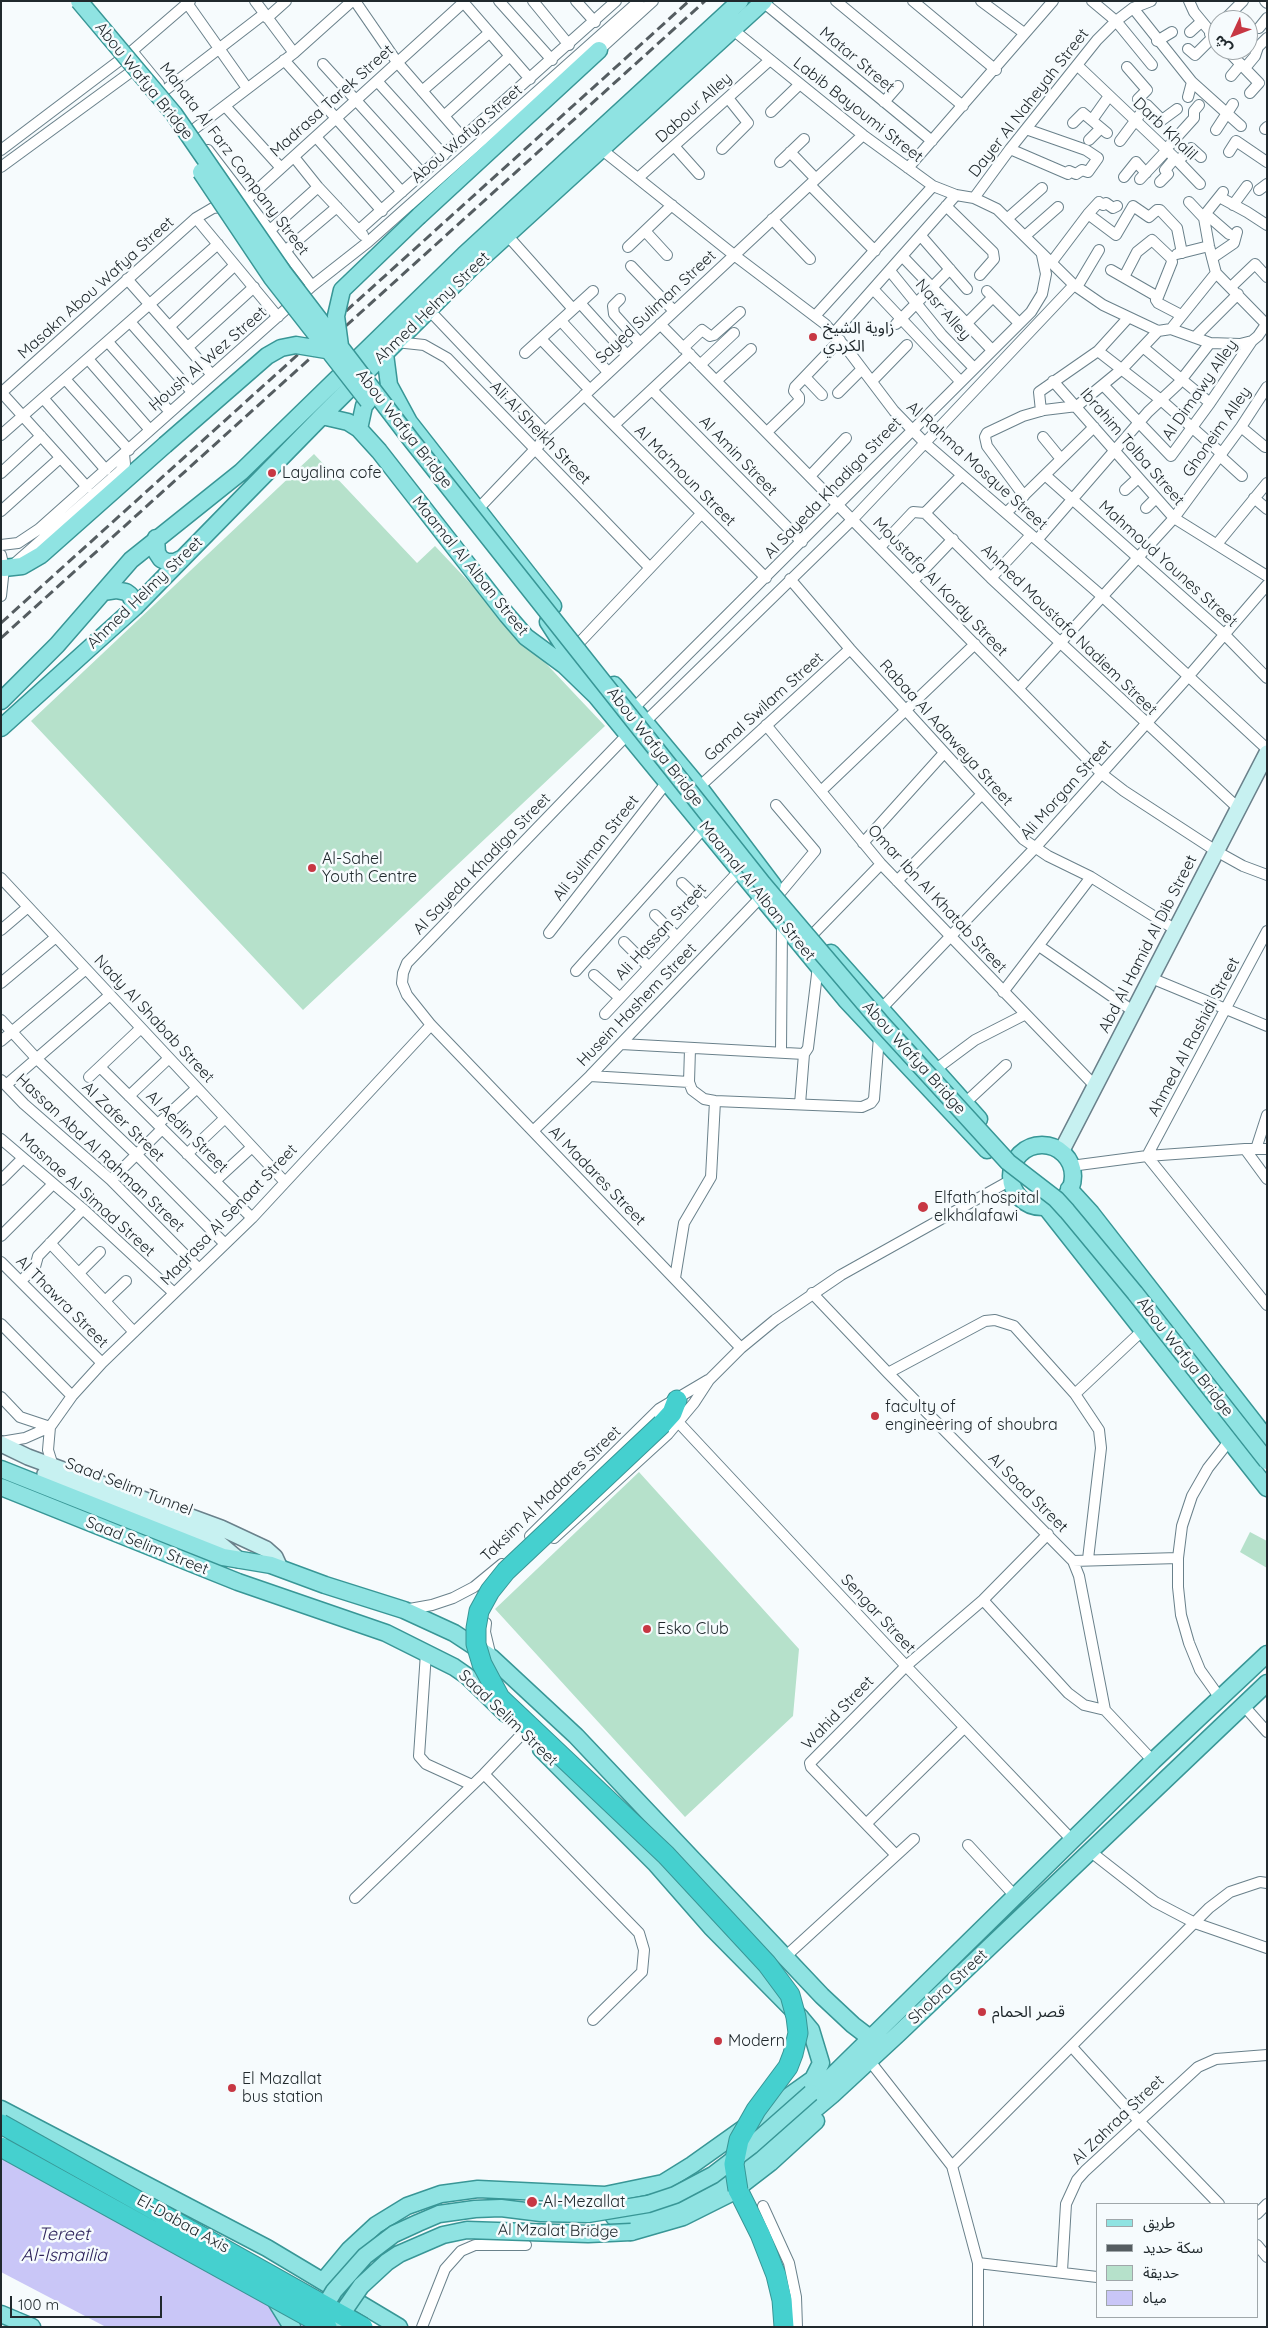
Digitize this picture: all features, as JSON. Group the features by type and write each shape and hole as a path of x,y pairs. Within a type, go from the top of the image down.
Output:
{"highway":[{"path":"677,1400 670,1423 506,1571 490,1591 479,1611 476,1644 482,1664 500,1698 666,1855 767,1964 790,1995 798,2032 793,2054 788,2067 756,2110 739,2140 734,2164 735,2179 741,2197 760,2234 776,2275 782,2300 784,2327"},
{"name":"El-Dabaa Axis","path":"1,2124 364,2327"},
{"name":"El-Dabaa Axis","path":"1,2147 327,2327"}],"main road":[{"name":"Abou Wafya Bridge","path":"68,1 91,34 176,133 272,278 478,516 798,926 882,1024 1008,1162 1056,1199 1067,1211 1135,1293 1267,1461"},
{"name":"Abou Wafya Bridge","path":"80,1 174,114 272,256 333,349 547,622 596,696"},
{"name":"Ahmed Helmy Street","path":"1,701 58,645 118,574 156,538 242,472 464,255 740,1"},
{"name":"Ahmed Helmy Street","path":"1,728 135,607 322,416 507,235 732,29 765,2"},
{"path":"2,563 22,566 41,556 267,356 281,348 296,345 333,349 337,309 342,290 598,50"},
{"name":"Maamal Al Alban Street","path":"391,348 389,385 409,422 478,516 699,787 780,893 965,1103 1013,1172"},
{"path":"358,429 364,406 370,397 378,390 389,385"},
{"name":"Maamal Al Alban Street","path":"322,416 348,422 358,429 418,500 526,637 564,665 596,696 705,827 760,898 879,1037 1013,1172"},
{"path":"478,516 576,637"},
{"path":"156,538 157,553 161,559 167,562 182,559"},
{"path":"103,592 122,590 130,595 135,607"},
{"path":"663,777 674,757"},
{"path":"1036,1146 1052,1147 1062,1152 1071,1166 1072,1176 1069,1189 1061,1200 1045,1206 1033,1205 1023,1200 1016,1191 1013,1172 1026,1149 1036,1146"},
{"path":"1069,1189 1091,1213 1262,1423 1267,1439"},
{"path":"1045,1206 1267,1488"},
{"name":"Saad Selim Street","path":"1,1469 222,1557 260,1562 280,1568 404,1610 454,1633 492,1658 576,1736 840,2014 870,2038"},
{"name":"Saad Selim Street","path":"1,1487 238,1582 373,1628 426,1653 467,1676 655,1863 711,1927 801,2018 811,2030 821,2063"},
{"path":"238,1582 244,1571 239,1560"},
{"path":"301,1603 300,1590 309,1579"},
{"name":"Shobra Street","path":"811,2094 832,2076 1153,1761 1267,1654"},
{"name":"Shobra Street","path":"605,2195 614,2217 624,2220 703,2196 733,2178 832,2095 1091,1852 1267,1683"},
{"path":"554,1762 570,1751 576,1736"},
{"path":"1170,1746 1175,1756 1185,1762"},
{"path":"1134,1780 1141,1780 1146,1784 1149,1790 1149,1797"},
{"path":"777,2106 785,2106 806,2093 811,2094 819,2080 821,2063"},
{"path":"324,2280 349,2250 376,2225 407,2206 424,2199 450,2192 478,2189 605,2195 663,2183 777,2106 813,2079 821,2063"},
{"name":"Al Mzalat Bridge","path":"314,2327 334,2291 365,2256 394,2234 440,2214 475,2209 588,2214 648,2204 675,2195 713,2175 751,2146 811,2094"},
{"name":"Al Mzalat Bridge","path":"332,2327 361,2286 381,2267 399,2254 443,2235 467,2230 588,2234 630,2232 683,2217 731,2193 770,2163 812,2126 821,2115 832,2095"},
{"path":"1,2110 264,2254 364,2327"},
{"path":"1,2124 264,2254 324,2280 399,2327"},
{"path":"1,2137 257,2283 279,2304 292,2327"},
{"path":"1,2314 32,2327"}],"street":[{"path":"255,1 294,53"},
{"path":"164,91 219,48 286,1"},
{"path":"192,130 294,53 354,1 397,62 463,138"},
{"path":"500,1 552,60"},
{"path":"533,1 569,45"},
{"path":"576,1 595,22"},
{"name":"Abou Wafya Street","path":"312,286 368,242 639,1"},
{"path":"598,50 652,1"},
{"path":"836,1 963,106"},
{"path":"913,1 996,70"},
{"path":"981,1 1024,33"},
{"path":"908,168 996,70 1024,33 1052,1"},
{"path":"1092,1 1116,21 1148,64"},
{"name":"Dayer Al Naheyah Street","path":"1151,1 1133,8 1116,21 1097,40 1010,149 974,198 986,202 1008,218 1075,286 1103,305 1128,318 1158,330 1171,329 1195,336 1210,343 1240,344 1259,339"},
{"path":"1189,1 1201,22 1208,28"},
{"path":"1,150 132,51 188,2 248,88"},
{"path":"464,2 530,79"},
{"name":"Madrasa Tarek Street","path":"213,208 231,206 246,200 464,2"},
{"name":"Abou Wafya Street","path":"359,230 595,22 613,2"},
{"name":"Matar Street","path":"765,2 932,141"},
{"path":"1133,8 1157,40 1181,63 1192,82 1241,126"},
{"path":"1259,28 1267,18"},
{"path":"1190,32 1201,22"},
{"name":"Labib Bayoumi Street","path":"732,29 863,135 933,186 956,195 974,198"},
{"path":"1157,40 1172,32"},
{"path":"422,91 490,33"},
{"path":"1231,76 1255,56 1258,47 1267,38"},
{"path":"1188,48 1195,56 1208,42"},
{"name":"Mahata Al Farz Company Street","path":"132,51 312,286"},
{"path":"444,116 510,56"},
{"path":"284,60 402,192"},
{"name":"Dabour Alley","path":"638,178 770,60"},
{"path":"1237,60 1260,83 1250,93"},
{"path":"1,167 143,63"},
{"path":"323,64 423,174"},
{"name":"Darb Khalil","path":"1078,66 1167,149 1200,184"},
{"path":"1127,67 1147,90 1138,99 1145,108"},
{"path":"376,81 444,155"},
{"path":"1188,97 1192,82"},
{"path":"772,112 800,84"},
{"path":"884,102 898,86"},
{"name":"Darb Khalil","path":"1092,120 1109,96"},
{"path":"722,148 748,124 728,98"},
{"path":"1216,130 1233,104"},
{"path":"1120,141 1148,105 1162,120 1177,109"},
{"path":"1124,177 1136,162 1143,176 1194,118 1194,111 1199,105"},
{"path":"225,106 281,168"},
{"path":"1073,123 1082,113 1104,131 1089,140"},
{"path":"1010,149 1068,174 1069,171 1076,174 1082,170 1088,172 1098,158 1086,150 1026,129"},
{"path":"26,131 35,143"},
{"name":"Sayed Suliman Street","path":"478,516 535,449 545,432 863,135"},
{"path":"316,137 382,211"},
{"path":"780,162 804,139"},
{"path":"1228,152 1236,141 1267,162"},
{"path":"674,146 699,174"},
{"name":"Al Rahma Mosque Street","path":"601,148 734,255 815,316 837,337 894,411 925,443 1103,597 1188,678 1267,749"},
{"path":"1160,182 1168,174 1165,170 1191,148 1201,157"},
{"path":"790,152 813,182 875,251"},
{"path":"294,156 318,187 368,242"},
{"path":"815,316 933,186"},
{"path":"1233,205 1247,186"},
{"path":"270,231 318,187"},
{"path":"1008,218 1042,188"},
{"path":"767,432 799,401 794,388 837,337 873,289 956,195"},
{"path":"1259,339 1267,324 1216,273 1209,246 1205,216 1223,196 1233,205 1267,226"},
{"path":"1051,263 1099,202 1103,205 1106,203 1113,208 1117,206"},
{"path":"1188,202 1205,216 1233,233 1234,243 1212,258"},
{"path":"628,248 672,205"},
{"path":"946,206 993,252 994,259 980,275"},
{"path":"1026,236 1058,206"},
{"path":"1088,214 1116,235 1132,206 1149,217 1159,209 1177,228 1182,253"},
{"path":"285,252 337,207"},
{"name":"Masakn Abou Wafya Street","path":"1,392 196,218 213,208"},
{"path":"196,218 278,317"},
{"path":"772,219 810,259"},
{"path":"645,231 667,255"},
{"path":"507,235 627,355"},
{"path":"921,236 967,289"},
{"path":"1124,277 1137,252 1149,240 1169,256 1171,264 1156,300 1158,303 1181,315"},
{"path":"1,435 151,305 218,244"},
{"path":"1169,256 1209,246"},
{"name":"Al Sayeda Khadiga Street","path":"646,721 853,519 1075,286 1098,250"},
{"name":"Al Sayeda Khadiga Street","path":"634,708 1031,312 1042,294 1046,274 1042,254"},
{"path":"903,257 992,350"},
{"path":"1195,336 1234,291 1254,264 1267,277"},
{"path":"170,326 235,265"},
{"path":"631,266 674,311"},
{"path":"898,321 950,269"},
{"path":"1111,270 1158,297"},
{"name":"Nasr Alley","path":"890,271 942,335 974,368"},
{"path":"1171,329 1216,273"},
{"path":"127,279 212,375"},
{"name":"Housh Al Wez Street","path":"1,545 18,542 32,535 312,286"},
{"path":"188,347 254,287"},
{"path":"873,289 898,321 960,381"},
{"path":"525,354 593,291"},
{"path":"966,324 990,294 1019,323"},
{"path":"620,299 613,306 614,314 640,343"},
{"path":"429,310 545,432"},
{"path":"614,426 652,390 702,330 710,336 714,335 740,312"},
{"path":"1041,411 1038,392 1098,351 1128,318"},
{"path":"561,320 608,372"},
{"path":"131,322 192,392"},
{"name":"Moustafa Al Kordy Street","path":"660,324 1020,688 1102,774 1124,791 1216,850 1243,866 1267,875"},
{"path":"1024,496 987,446 985,437 990,430 1023,416 1041,411 1078,406 1122,369 1144,348 1158,330"},
{"path":"700,364 734,333"},
{"name":"Al Ma'moun Street","path":"541,339 614,426 701,514 768,576 787,582"},
{"name":"Al Dimawy Alley","path":"1139,423 1170,456 1173,455 1259,339"},
{"path":"108,342 170,412"},
{"path":"991,578 1034,537 1115,452 1139,423 1182,379 1210,343"},
{"name":"Ali Al Sheikh Street","path":"391,348 424,345 447,358 650,568"},
{"path":"872,382 907,346"},
{"path":"1144,348 1210,403"},
{"path":"716,381 751,349"},
{"path":"1098,351 1193,427 1242,476"},
{"path":"88,359 150,430"},
{"path":"838,393 862,369"},
{"path":"805,377 822,396"},
{"path":"65,379 129,450"},
{"name":"Ibrahim Tolba Street","path":"1053,381 1078,406 1155,499 1174,518 1267,576"},
{"path":"1104,386 1139,423"},
{"name":"Ghoneim Alley","path":"1020,688 1174,518 1241,427 1267,387"},
{"name":"Al Amin Street","path":"652,390 802,542"},
{"path":"1,392 86,487"},
{"path":"43,398 106,470"},
{"path":"1006,513 1094,427"},
{"path":"1241,427 1265,447"},
{"path":"1,473 41,436"},
{"path":"1043,437 1061,459"},
{"path":"810,476 846,438"},
{"name":"Housh Al Wez Street","path":"2,563 21,558 115,476 125,464 129,450"},
{"path":"1,511 60,458"},
{"path":"880,547 913,512 925,513 962,475"},
{"name":"Mahmoud Younes Street","path":"1045,475 1224,635 1267,678"},
{"path":"1125,490 1138,478"},
{"path":"1217,544 1267,483"},
{"path":"1254,498 1267,509"},
{"path":"1146,508 1155,499"},
{"name":"Ahmed Moustafa Nadiem Street","path":"925,513 991,578 1238,808"},
{"path":"576,637 650,568 701,514"},
{"path":"914,581 953,539"},
{"path":"1,596 2,563"},
{"name":"Rabaa Al Adaweya Street","path":"787,582 906,710 981,795 1035,848 1091,877 1176,930"},
{"name":"Ali Morgan Street","path":"881,1009 1035,848 1188,678 1267,585"},
{"path":"822,791 975,644"},
{"name":"Gamal Swilam Street","path":"699,787 850,649"},
{"name":"Omar Ibn Al Khatab Street","path":"766,725 881,864 1024,1015 1095,1086"},
{"name":"Al Sayeda Khadiga Street","path":"431,1025 407,996 402,983 403,973 408,963 628,734"},
{"path":"863,843 944,753"},
{"name":"Abd Al Hamid Al Dib Street","path":"1062,1152 1267,753"},
{"name":"Ali Suliman Street","path":"548,932 663,777"},
{"path":"897,881 981,795"},
{"path":"776,805 815,851 780,893"},
{"path":"576,971 705,827"},
{"path":"814,933 881,864"},
{"name":"Ali Hassan Street","path":"605,1014 739,871"},
{"path":"1003,992 1091,877"},
{"path":"682,883 706,906"},
{"name":"Nady Al Shabab Street","path":"3,885 56,936 284,1181"},
{"name":"Husein Hashem Street","path":"533,1131 590,1076 760,898"},
{"path":"1,930 28,908"},
{"path":"655,915 677,937"},
{"path":"781,1051 782,924"},
{"name":"Ahmed Al Rashidi Street","path":"1147,1156 1225,1010 1262,949 1267,931"},
{"path":"1,983 56,936"},
{"path":"624,942 649,967"},
{"path":"1038,946 1133,1011"},
{"path":"800,1104 804,1054 808,1048 818,966"},
{"path":"1,1041 86,969"},
{"path":"594,975 620,998"},
{"path":"1152,978 1267,1026"},
{"path":"4,1082 37,1059 110,995"},
{"path":"936,1069 975,1040 1024,1015"},
{"name":"Al Zafer Street","path":"1,1020 37,1059 225,1244"},
{"name":"Al Madares Street","path":"431,1025 676,1278 741,1348"},
{"name":"Madrasa Al Senaat Street","path":"50,1427 72,1396 102,1363 252,1218 284,1181 431,1025"},
{"path":"89,1077 142,1028"},
{"path":"690,1049 689,1082 696,1095 704,1099 715,1102 862,1107 871,1103 874,1099 879,1037"},
{"path":"621,1044 690,1049 781,1051 804,1054"},
{"path":"129,1096 169,1058"},
{"path":"965,1103 1006,1065"},
{"name":"Al Aedin Street","path":"100,1067 252,1218"},
{"path":"590,1076 689,1082"},
{"name":"Hassan Abd Al Rahman Street","path":"4,1082 24,1104 111,1180 200,1269"},
{"path":"111,1180 197,1088"},
{"path":"676,1278 684,1223 711,1177 715,1102"},
{"path":"1071,1166 1147,1156 1262,1149 1267,1115"},
{"path":"187,1154 225,1118"},
{"name":"Masnae Al Simad Street","path":"1,1139 83,1209 174,1293"},
{"path":"215,1181 252,1147"},
{"path":"1245,1149 1267,1179"},
{"path":"1147,1156 1267,1305"},
{"path":"1,1180 23,1158"},
{"name":"Taksim Al Madares Street","path":"492,1658 485,1632 486,1615 493,1599 503,1585 670,1423 694,1403 709,1380 741,1348 812,1293 1013,1172"},
{"path":"1,1236 53,1184"},
{"path":"21,1282 35,1267 38,1256 83,1209"},
{"path":"50,1243 134,1332"},
{"path":"79,1273 100,1252"},
{"name":"Al Thawra Street","path":"1,1262 102,1363"},
{"path":"105,1301 126,1281"},
{"name":"Al Saad Street","path":"812,1293 1073,1561 1079,1576 1105,1710"},
{"path":"888,1373 985,1321 995,1320 1014,1326 1075,1394 1099,1430 1102,1438 1088,1559"},
{"path":"1,1324 72,1396"},
{"path":"1075,1394 1143,1330"},
{"name":"Taksim Al Madares Street","path":"404,1610 432,1605 454,1598 492,1574 659,1409 709,1380"},
{"path":"1,1397 20,1417 50,1427"},
{"name":"Sengar Street","path":"670,1423 1073,1841"},
{"path":"1,1443 25,1438 50,1427"},
{"path":"50,1427 48,1450 53,1466"},
{"path":"1220,1698 1200,1670 1189,1643 1178,1587 1178,1558 1182,1526 1192,1496 1208,1468 1230,1440"},
{"path":"1,1443 53,1466 221,1528 266,1549 275,1557 280,1568"},
{"name":"Saad Selim Tunnel","path":"1,1456 201,1534 220,1544 239,1560"},
{"name":"Wahid Street","path":"896,1855 811,1767 810,1763 906,1666 983,1600 1048,1534"},
{"path":"1073,1561 1088,1559 1178,1558"},
{"path":"983,1600 1072,1697 1084,1705 1105,1710 1153,1761"},
{"path":"426,1653 419,1756 426,1764 472,1785"},
{"path":"1244,1706 1267,1732"},
{"path":"866,1824 964,1728"},
{"path":"355,1898 484,1774 524,1732"},
{"path":"484,1774 639,1933 644,1950 642,1972 593,2020"},
{"path":"786,1956 914,1838"},
{"path":"968,1845 1015,1896"},
{"path":"1091,1852 1155,1902 1195,1923 1267,1948"},
{"path":"952,2166 1215,1902 1230,1892 1260,1882 1267,1883"},
{"path":"1072,2047 1138,2120 1218,2203"},
{"name":"Al Zahraa Street","path":"1062,2271 1066,2204 1077,2180 1190,2072 1208,2061 1267,2055"},
{"path":"869,2060 952,2166 978,2263 978,2327"},
{"path":"1258,2213 1267,2204"},
{"path":"763,2206 789,2263 796,2297 797,2327"},
{"path":"749,2231 769,2277 779,2327"},
{"path":"422,2327 445,2269 461,2251 475,2245 526,2245"},
{"path":"1258,2246 1267,2256"},
{"path":"978,2263 1062,2271 1096,2277"}],"green space":[{"name":"Al-Sahel Youth Centre","path":"314,454 417,563 435,546 605,726 303,1010 31,721"},
{"name":"Esko Club","path":"639,1472 799,1649 793,1716 685,1817 495,1609"},
{"path":"1250,1532 1267,1541 1267,1568 1240,1552"}],"water":[{"name":"Tereet Al-Ismailia","path":"1,2153 319,2327 106,2327 1,2272"}],"railway":[{"path":"1,623 689,1"},
{"path":"1,638 705,1"}],"place":[{"name":"زاوية الشيخ الكردي","path":"813,337"},
{"name":"Layalina cofe","path":"272,473"},
{"name":"Al-Sahel Youth Centre","path":"312,868"},
{"name":"Elfath hospital elkhalafawi","path":"923,1207"},
{"name":"faculty of engineering of shoubra","path":"875,1416"},
{"name":"Esko Club","path":"647,1629"},
{"name":"قصر الحمام","path":"982,2012"},
{"name":"Modern","path":"718,2041"},
{"name":"El Mazallat bus station","path":"232,2088"},
{"name":"Al-Mezallat","path":"532,2202"}]}
